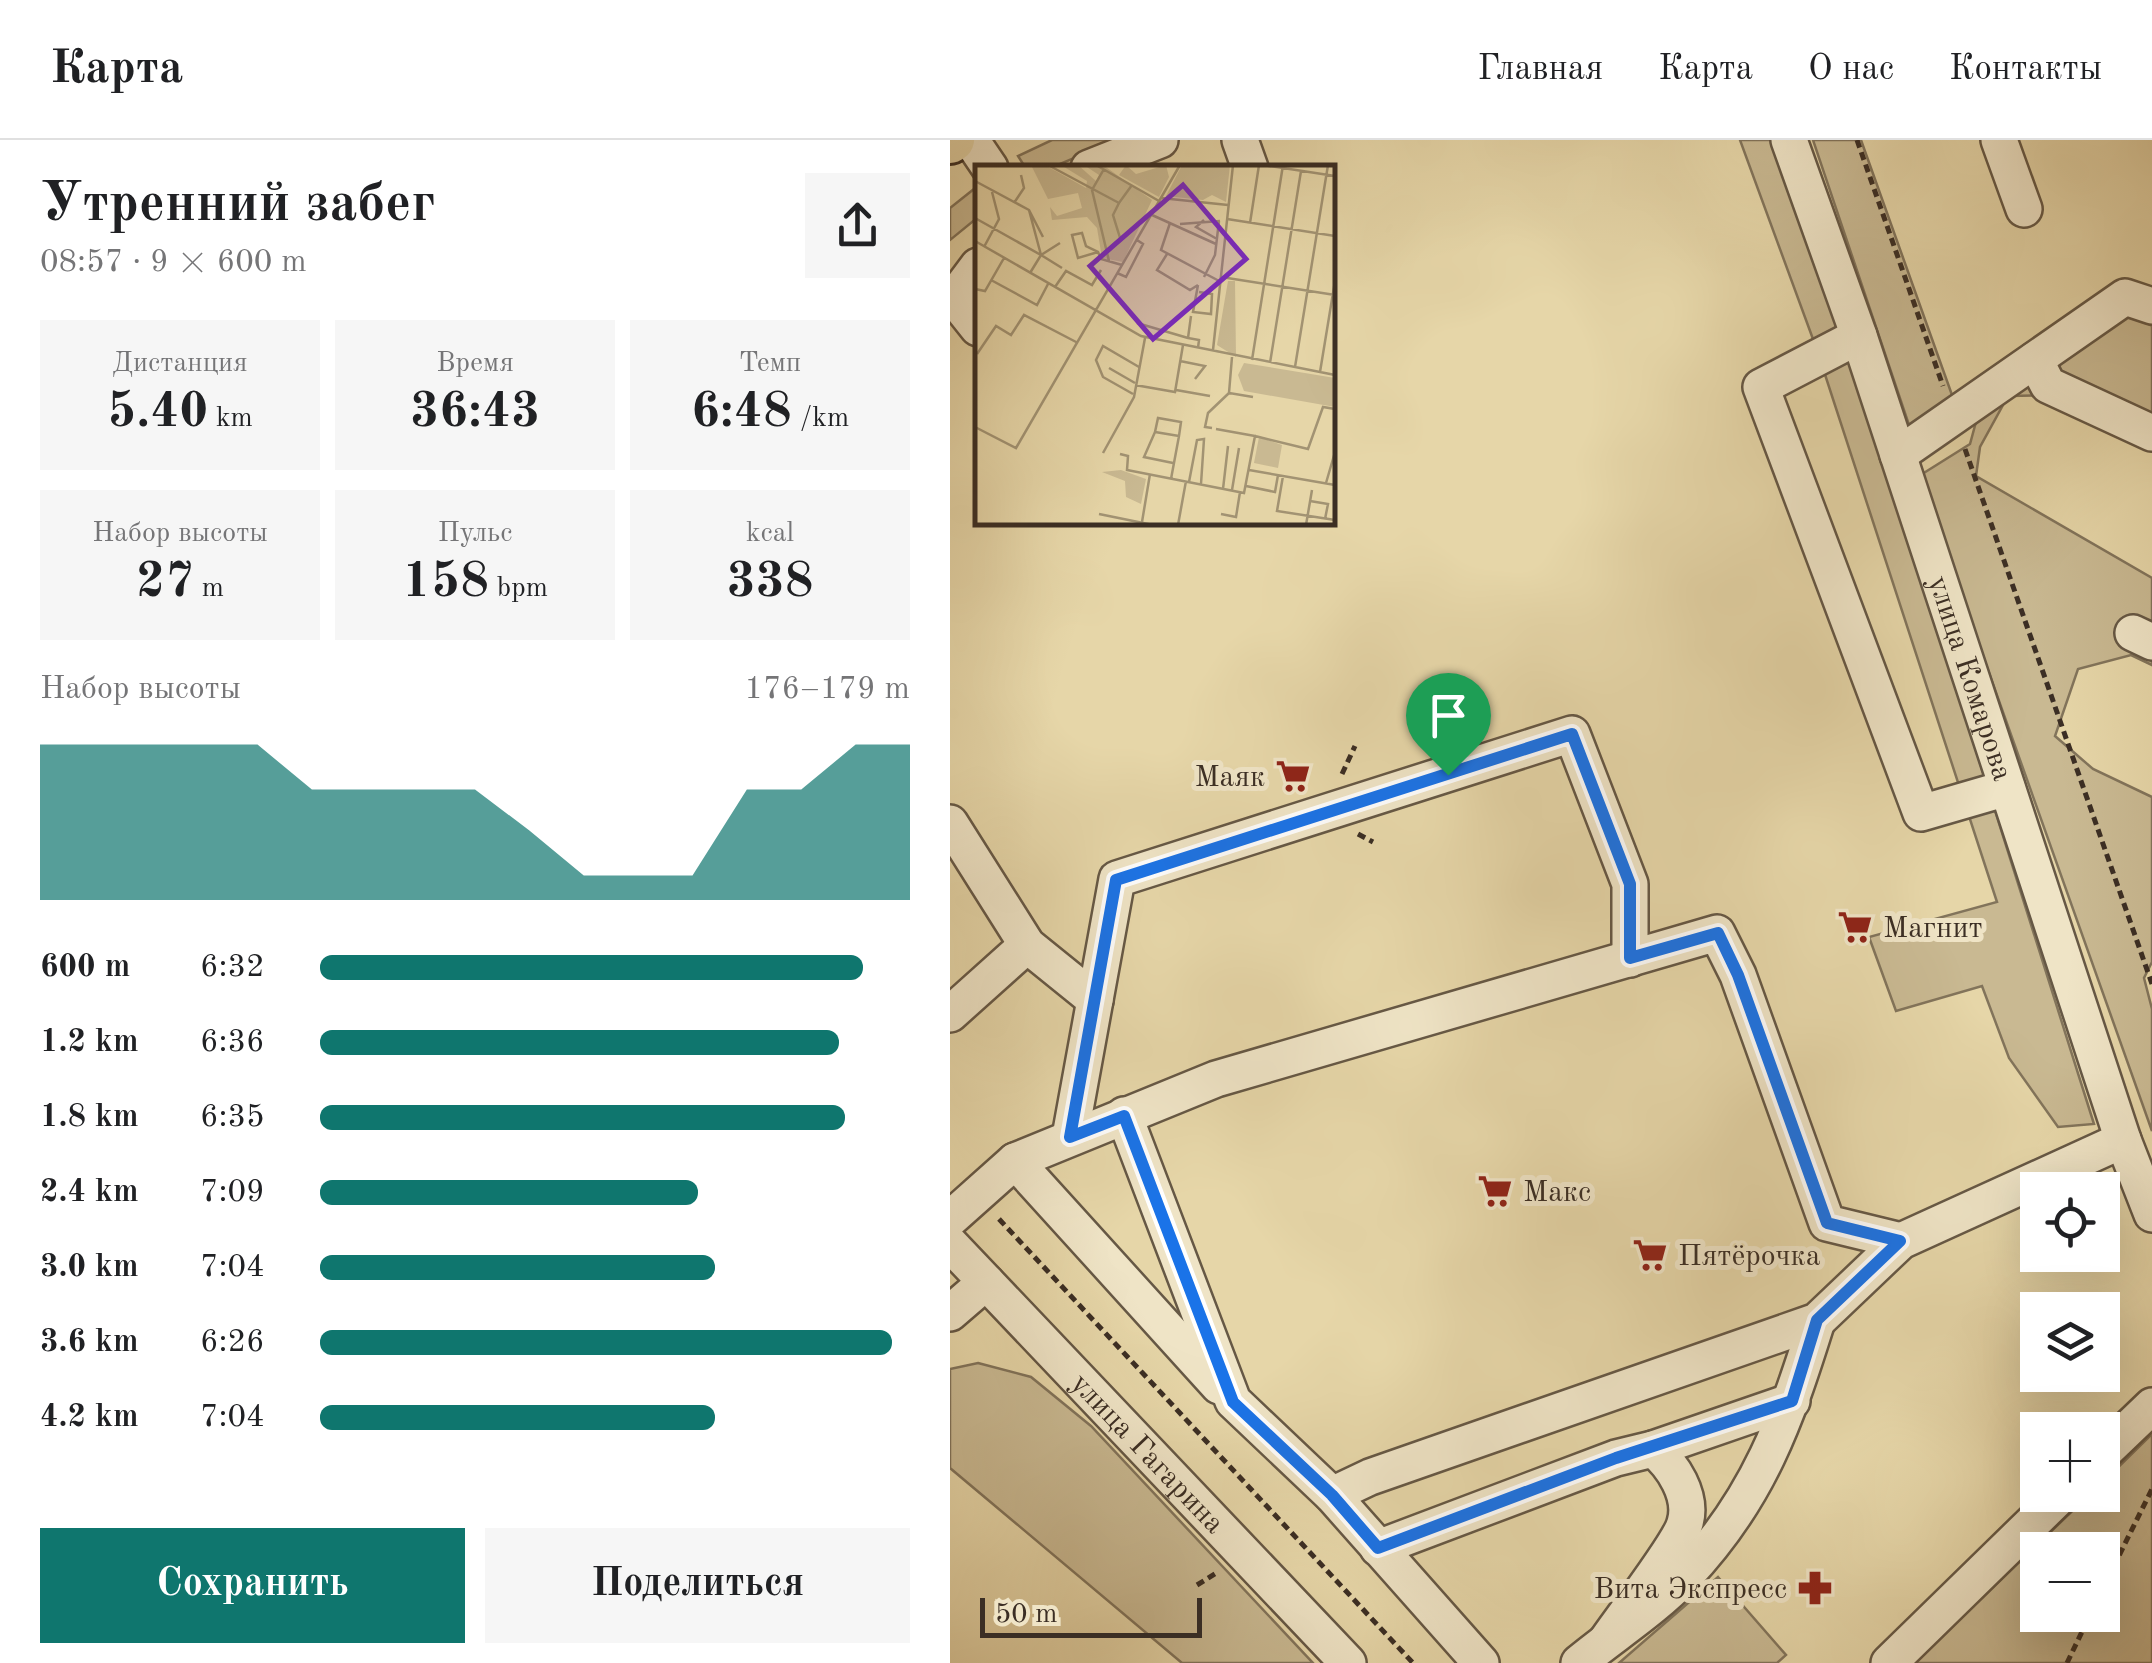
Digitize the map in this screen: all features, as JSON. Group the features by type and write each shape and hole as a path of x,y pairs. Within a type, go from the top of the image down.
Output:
{"street":[{"path":"972,140 988,165"},
{"path":"1096,165 1160,140"},
{"path":"1240,140 1249,165"},
{"name":"улица Комарова","path":"1789,140 1859,336 2123,1140 2152,1214"},
{"path":"1999,140 2024,209"},
{"path":"950,265 975,246"},
{"path":"975,270 954,298 975,324"},
{"path":"1898,455 2125,297 2152,306"},
{"path":"1859,336 1761,387 1921,813 2008,788"},
{"path":"2035,360 2048,385 2152,433"},
{"path":"1070,1137 1116,880 1572,734 1630,884 1630,958"},
{"path":"950,824 1027,945 1095,1000"},
{"path":"950,1219 1015,1161 1216,1079 1718,933 1738,975 1827,1223 1900,1241"},
{"path":"950,1014 1027,945"},
{"path":"1124,1116 1233,1402"},
{"path":"1332,1495 1370,1477 1817,1320 1900,1241 2123,1140"},
{"path":"1015,1161 1233,1402 1332,1495 1481,1663"},
{"name":"улица Гагарина","path":"950,1244 1348,1663"},
{"path":"950,1313 986,1282"},
{"path":"1579,1663 1686,1576 1756,1484 1792,1401 1817,1320"},
{"path":"1378,1548 1792,1401"},
{"path":"2120,1437 2152,1406"},
{"path":"1607,1640 1685,1523 1683,1488 1667,1460 1652,1449"},
{"path":"1890,1663 2044,1512"}],"path":[{"path":"1857,140 2152,984"},
{"path":"977,1195 1413,1663"},
{"path":"2120,1554 2152,1489"},
{"path":"2067,1663 2082,1632"}],"shaded area":[{"path":"1052,140 1117,140 1058,165 1024,165 1018,156"},
{"path":"1740,140 1773,140 1847,342 2094,1124 2058,1127 2009,1058 1982,986 1896,1011 1869,937 1997,902 1817,350"},
{"path":"1813,140 1861,140 1957,409 1909,425"},
{"path":"974,189 975,220 950,240 950,208"},
{"path":"2126,313 2152,326 2152,444 2064,395 2008,396 1980,447 1976,476 2152,578 2152,665 2131,655 2078,669 2055,736 2093,769 2152,797 2152,962 2144,978 2152,1009 2152,1131 1919,476 1970,444 1989,374"},
{"path":"978,1363 1031,1377 1091,1426 1313,1663 1182,1663 950,1468 950,1369"},
{"path":"2152,1434 2152,1663 1914,1663 2020,1561 2020,1632 2120,1632 2120,1532 2050,1532 2071,1512 2120,1512 2120,1465"},
{"path":"1718,1577 1786,1655 1777,1663 1619,1663"}],"place":[{"name":"Маяк","path":"1293,776"},
{"name":"Магнит","path":"1855,927"},
{"name":"Макс","path":"1495,1191"},
{"name":"Пятёрочка","path":"1650,1255"},
{"name":"Вита Экспресс","path":"1815,1588"}],"route":[{"path":"1572,734 1630,884 1630,958 1718,933 1738,975 1827,1223 1900,1241 1817,1320 1792,1401 1616,1458 1378,1548 1332,1495 1233,1402 1124,1116 1070,1137 1116,880 1448,775 1572,734"}]}
